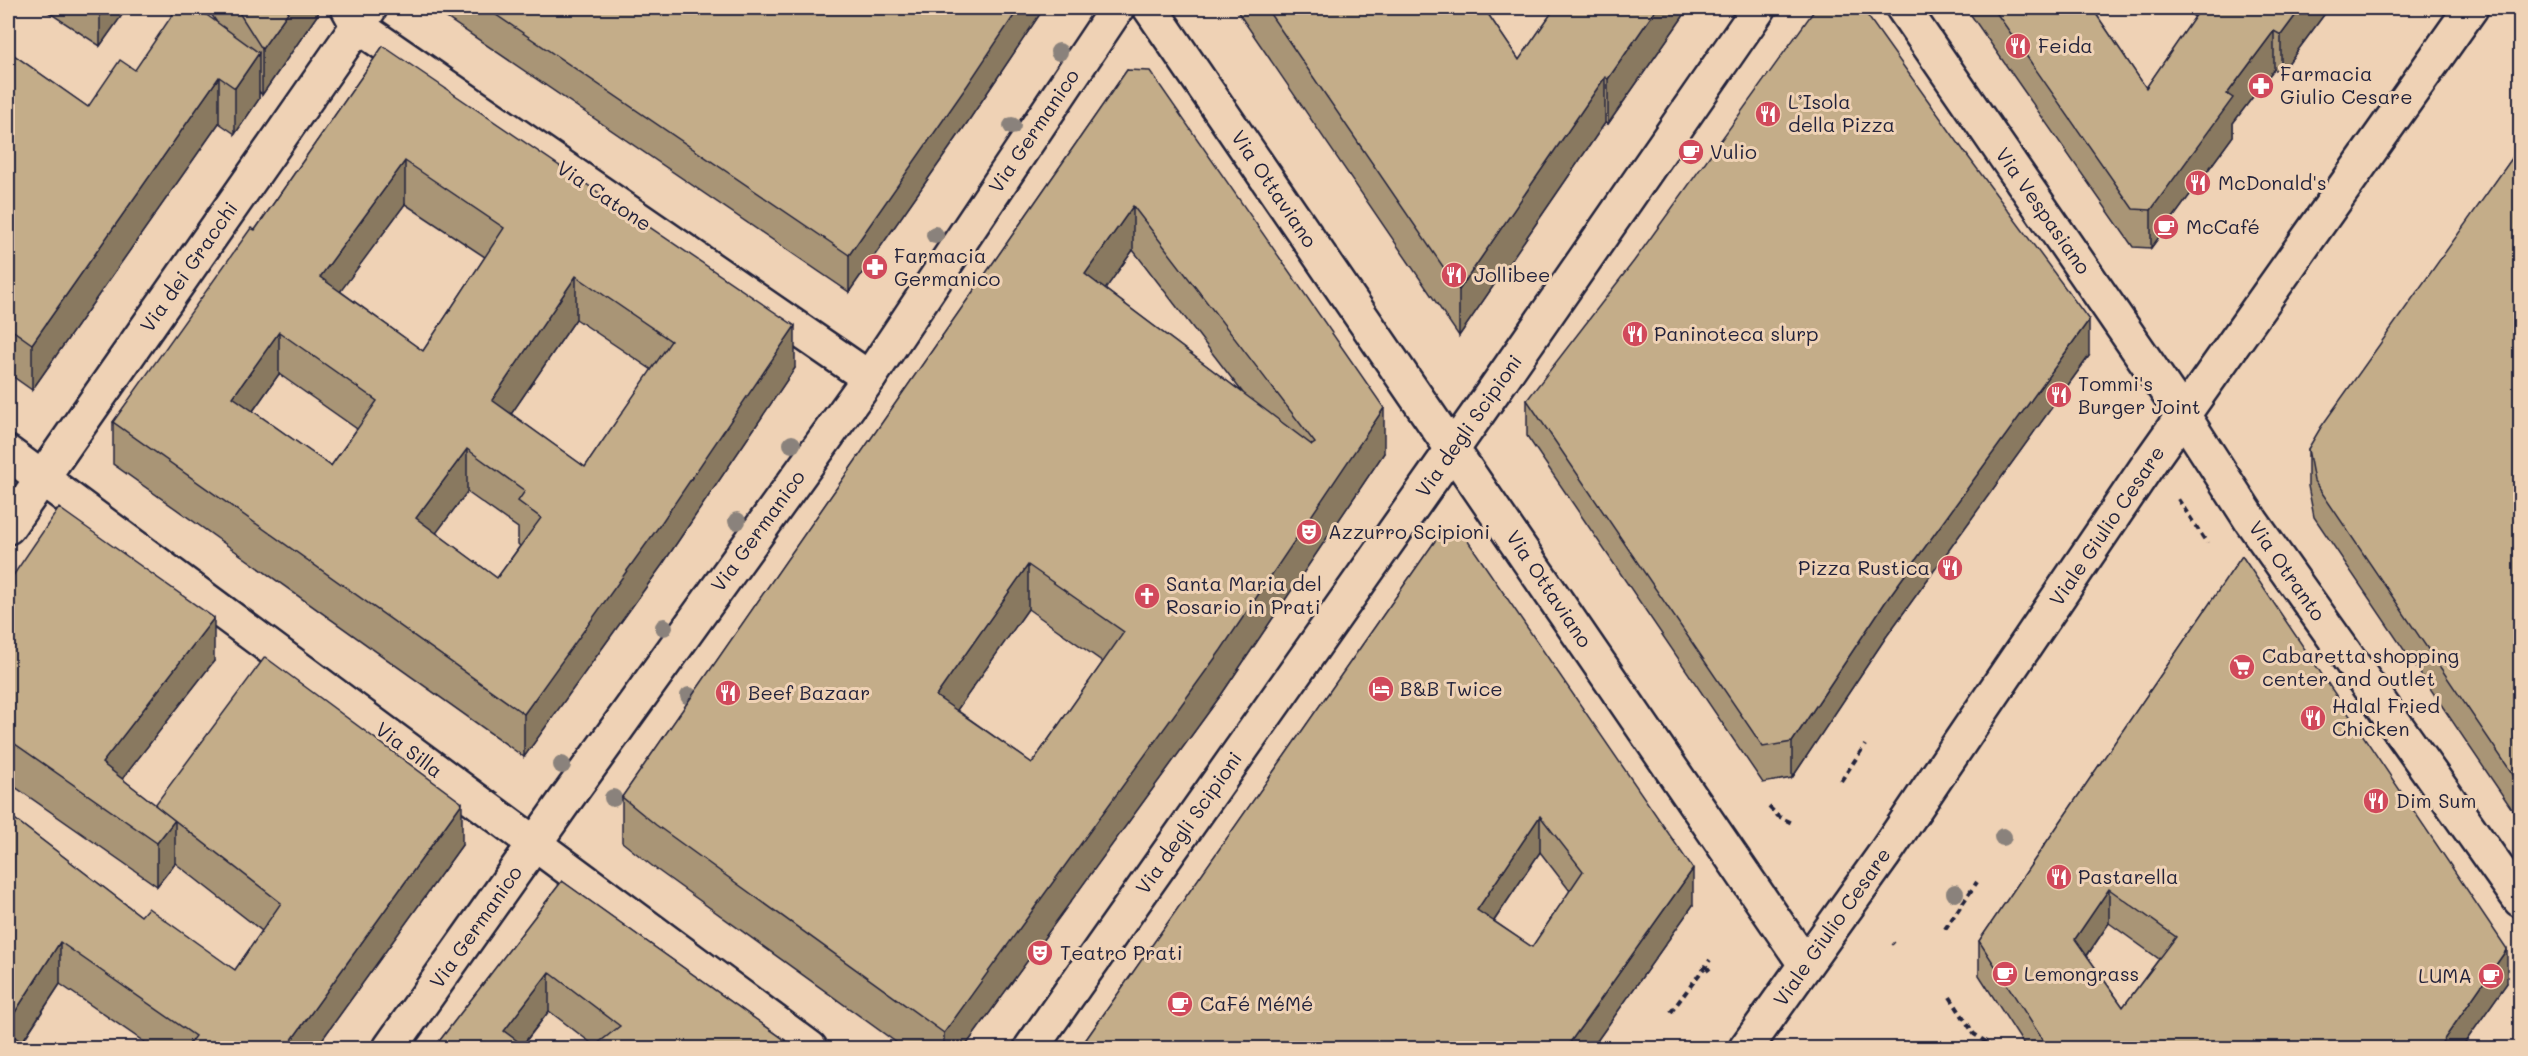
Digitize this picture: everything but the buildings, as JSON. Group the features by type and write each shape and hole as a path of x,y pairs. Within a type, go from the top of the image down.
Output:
{"street":[{"name":"Via Germanico","path":"390,1048 869,378 1117,8"},
{"name":"Via Ottaviano","path":"1150,8 1805,964"},
{"name":"Via degli Scipioni","path":"1031,1048 1759,8"},
{"name":"Via Vespasiano","path":"1903,8 2183,415"},
{"name":"Viale Giulio Cesare","path":"1764,1040 1805,964 1889,848 2183,415 2471,8"},
{"name":"Via Catone","path":"358,14 869,378"},
{"name":"Via dei Gracchi","path":"8,527 358,14"},
{"name":"Via Otranto","path":"2183,415 2252,522 2520,900"},
{"name":"Via Silla","path":"8,453 810,1048"}],"path":[{"path":"2178,499 2207,543"},
{"path":"1841,781 1865,745"},
{"path":"1769,807 1778,816 1794,824"},
{"path":"1945,929 1977,882"},
{"path":"1671,1012 1710,960"},
{"path":"1706,966 1710,971"},
{"path":"1950,997 1974,1034 1995,1048"}],"place":[{"name":"Feida","path":"2018,46"},
{"name":"Farmacia Giulio Cesare","path":"2261,86"},
{"name":"L’Isola della Pizza","path":"1768,114"},
{"name":"Vulio","path":"1691,152"},
{"name":"McDonald's","path":"2198,183"},
{"name":"McCafé","path":"2166,227"},
{"name":"Farmacia Germanico","path":"875,267"},
{"name":"Jollibee","path":"1454,275"},
{"name":"Paninoteca slurp","path":"1635,334"},
{"name":"Tommi's Burger Joint","path":"2059,395"},
{"name":"Azzurro Scipioni","path":"1309,532"},
{"name":"Pizza Rustica","path":"1950,568"},
{"name":"Santa Maria del Rosario in Prati","path":"1147,596"},
{"name":"Cabaretta shopping center and outlet","path":"2242,667"},
{"name":"B&B Twice","path":"1381,689"},
{"name":"Beef Bazaar","path":"728,693"},
{"name":"Halal Fried Chicken","path":"2313,718"},
{"name":"Dim Sum","path":"2376,801"},
{"name":"Pastarella","path":"2059,877"},
{"name":"Teatro Prati","path":"1040,953"},
{"name":"Lemongrass","path":"2005,974"},
{"name":"LUMA","path":"2491,976"},
{"name":"CaFé MéMé","path":"1180,1004"}]}
